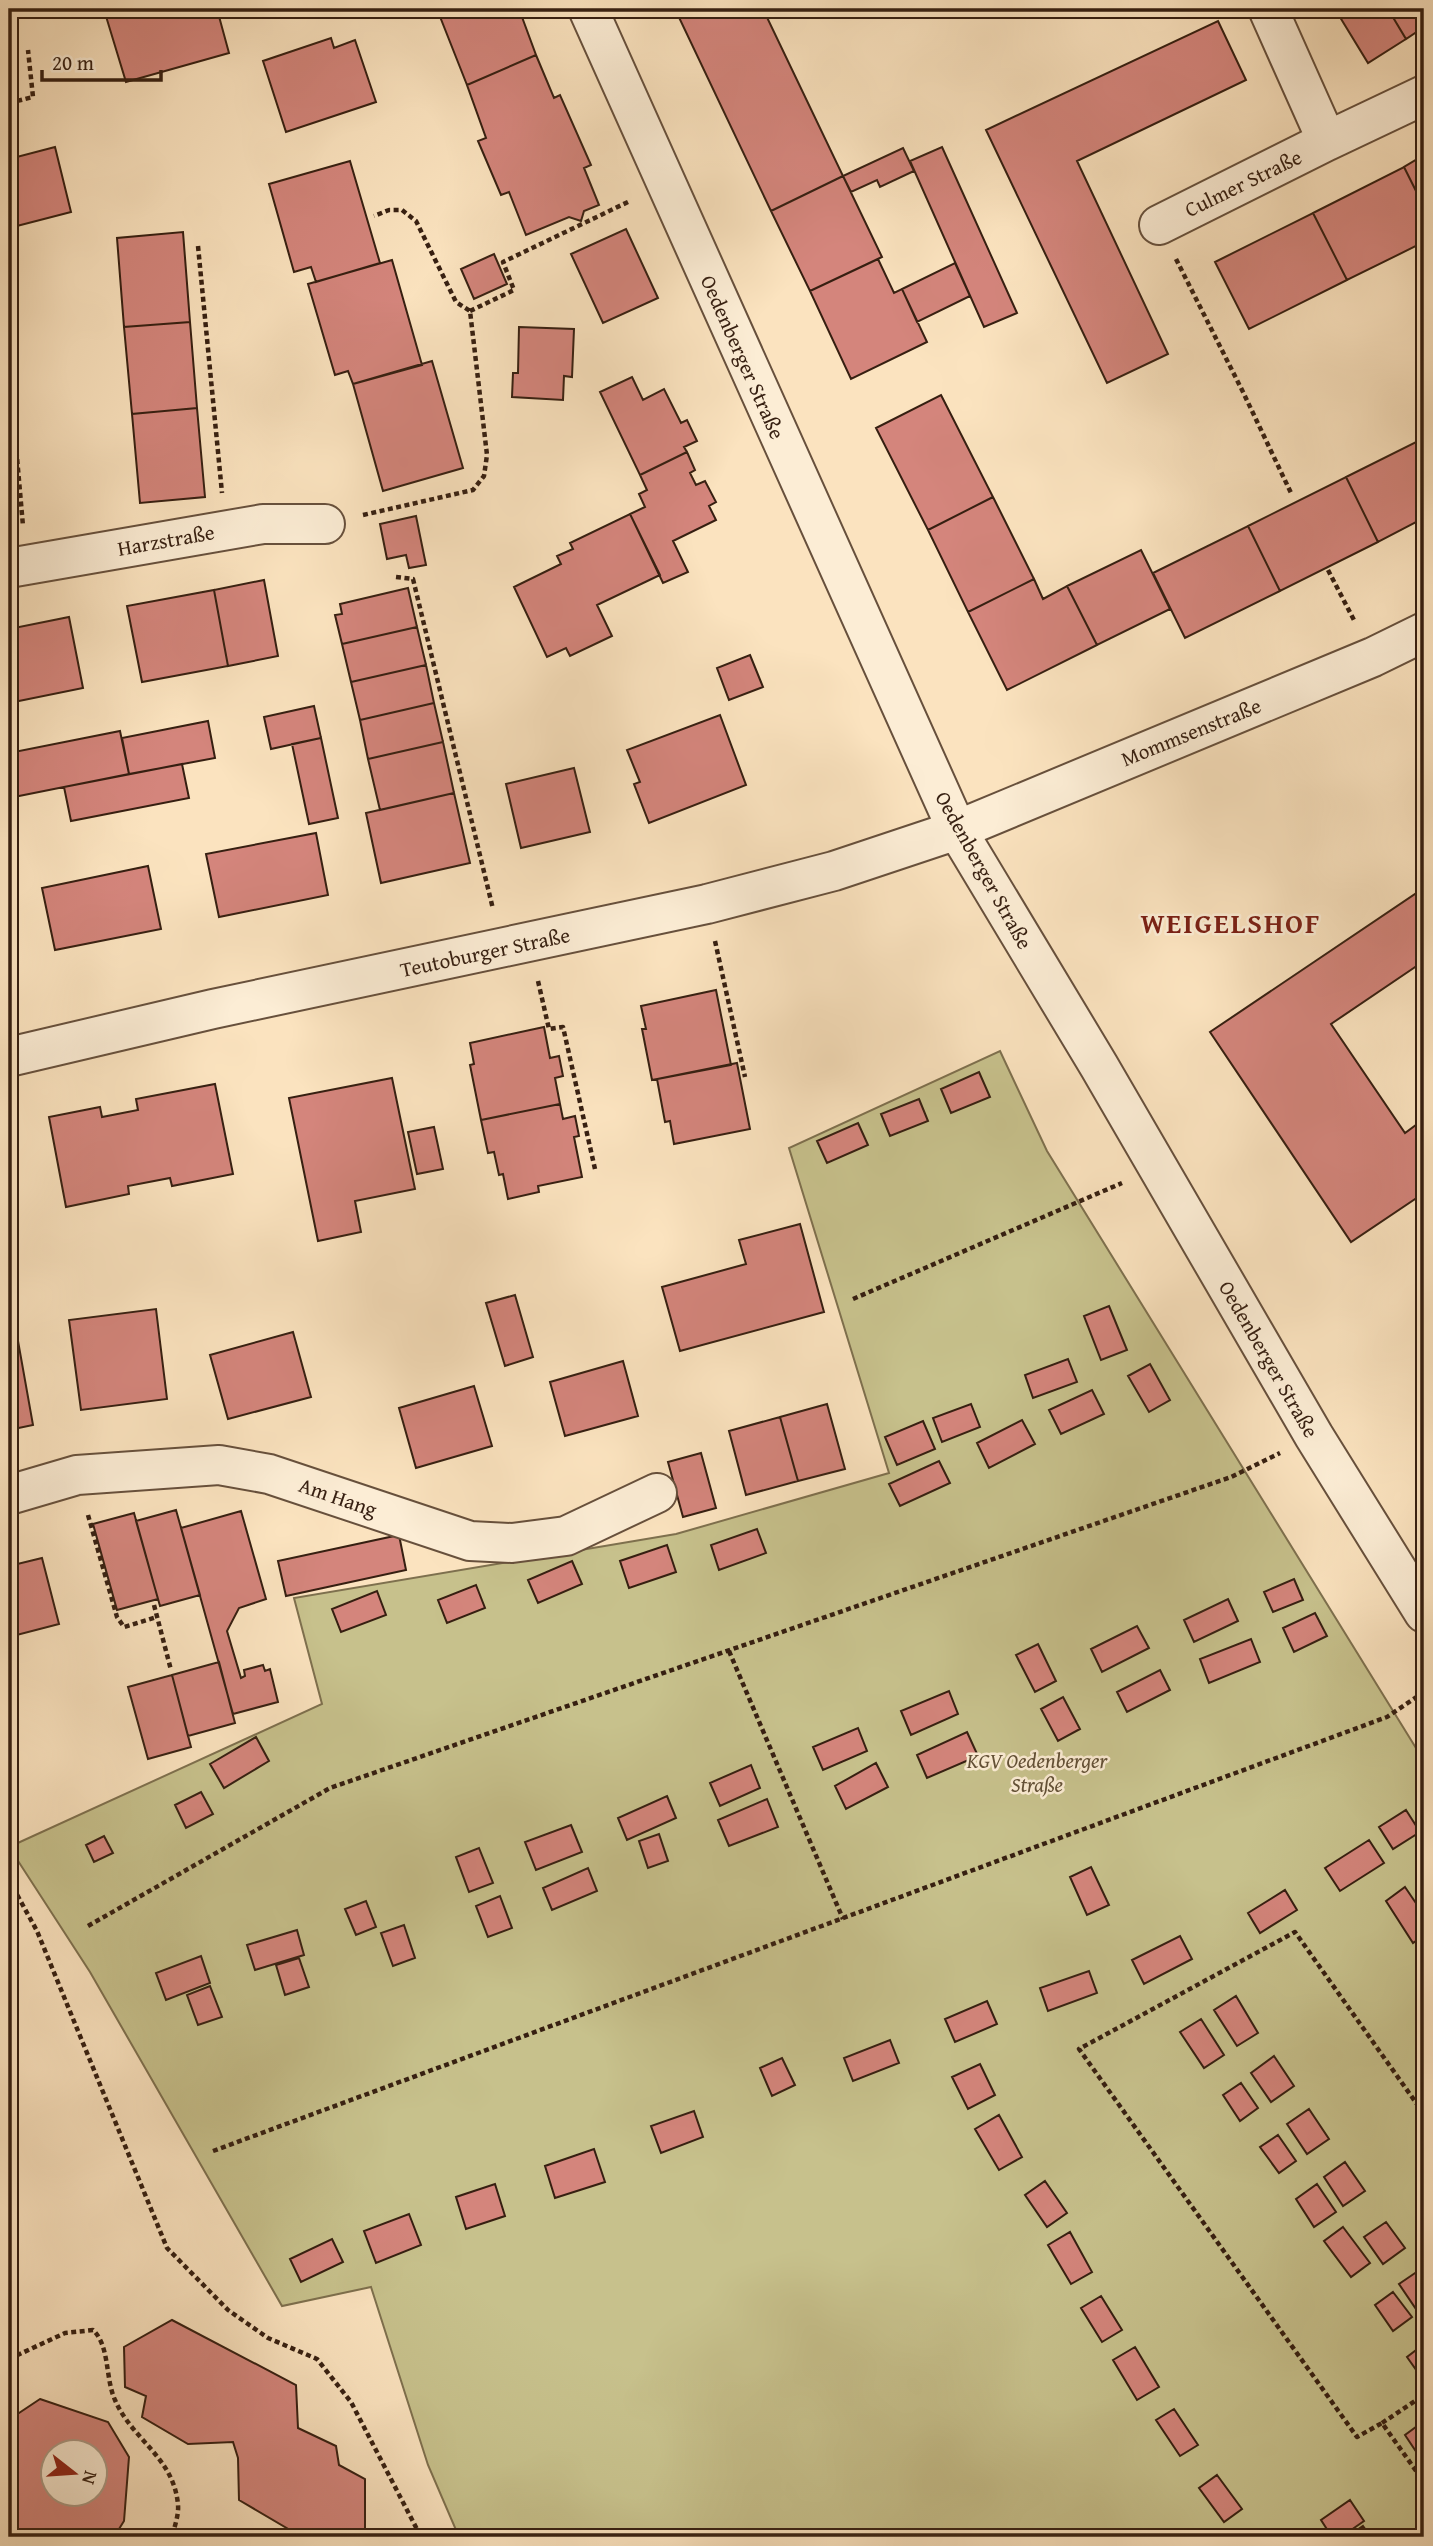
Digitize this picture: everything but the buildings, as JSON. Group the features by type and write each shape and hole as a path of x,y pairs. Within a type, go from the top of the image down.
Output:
{"street":[{"name":"Oedenberger Straße","path":"587,9 957,830 1099,1066 1314,1436 1424,1613"},
{"name":"Culmer Straße","path":"1268,9 1327,141"},
{"name":"Culmer Straße","path":"1159,225 1424,95"},
{"name":"Harzstraße","path":"9,568 263,524 325,524"},
{"name":"Mommsenstraße","path":"957,830 1373,657 1424,632"},
{"name":"Teutoburger Straße","path":"9,1056 214,1009 707,904 834,871 957,830"},
{"name":"Am Hang","path":"9,1495 77,1475 219,1465 269,1474 470,1541 512,1543 566,1536 657,1493"}],"path":[{"path":"9,103 33,97 29,50"},
{"path":"470,312 514,290 503,262 666,184"},
{"path":"325,524 473,490 484,476 487,455 470,312 456,302 416,221 402,210 389,209 373,216"},
{"path":"1159,225 1244,392 1291,494"},
{"path":"198,246 226,530"},
{"path":"9,366 22,519"},
{"path":"1328,570 1373,657"},
{"path":"396,577 413,579 515,946 549,1029 563,1027 594,1169"},
{"path":"707,904 745,1077"},
{"path":"853,1299 1157,1168"},
{"path":"88,1926 330,1788 1231,1477 1314,1436"},
{"path":"77,1475 117,1617 124,1627 158,1617"},
{"path":"154,1605 171,1670"},
{"path":"729,1651 843,1919"},
{"path":"213,2151 1387,1717 1424,1692"},
{"path":"9,1880 37,1931 167,2248 228,2310 268,2338 317,2359 351,2402 421,2537"},
{"path":"1424,2114 1295,1932 1079,2049 1357,2437 1424,2395"},
{"path":"9,2359 65,2333 93,2330 102,2339 111,2390 122,2416 167,2468 178,2506 172,2537"},
{"path":"1382,2423 1424,2482"}],"green space":[{"name":"KGV Oedenberger Straße","path":"1000,1051 1047,1151 1424,1761 1424,2537 459,2537 428,2465 371,2287 282,2306 90,1972 9,1847 322,1704 294,1598 676,1534 889,1473 789,1148"}],"district":[{"name":"WEIGELSHOF","path":"1231,922"}]}
